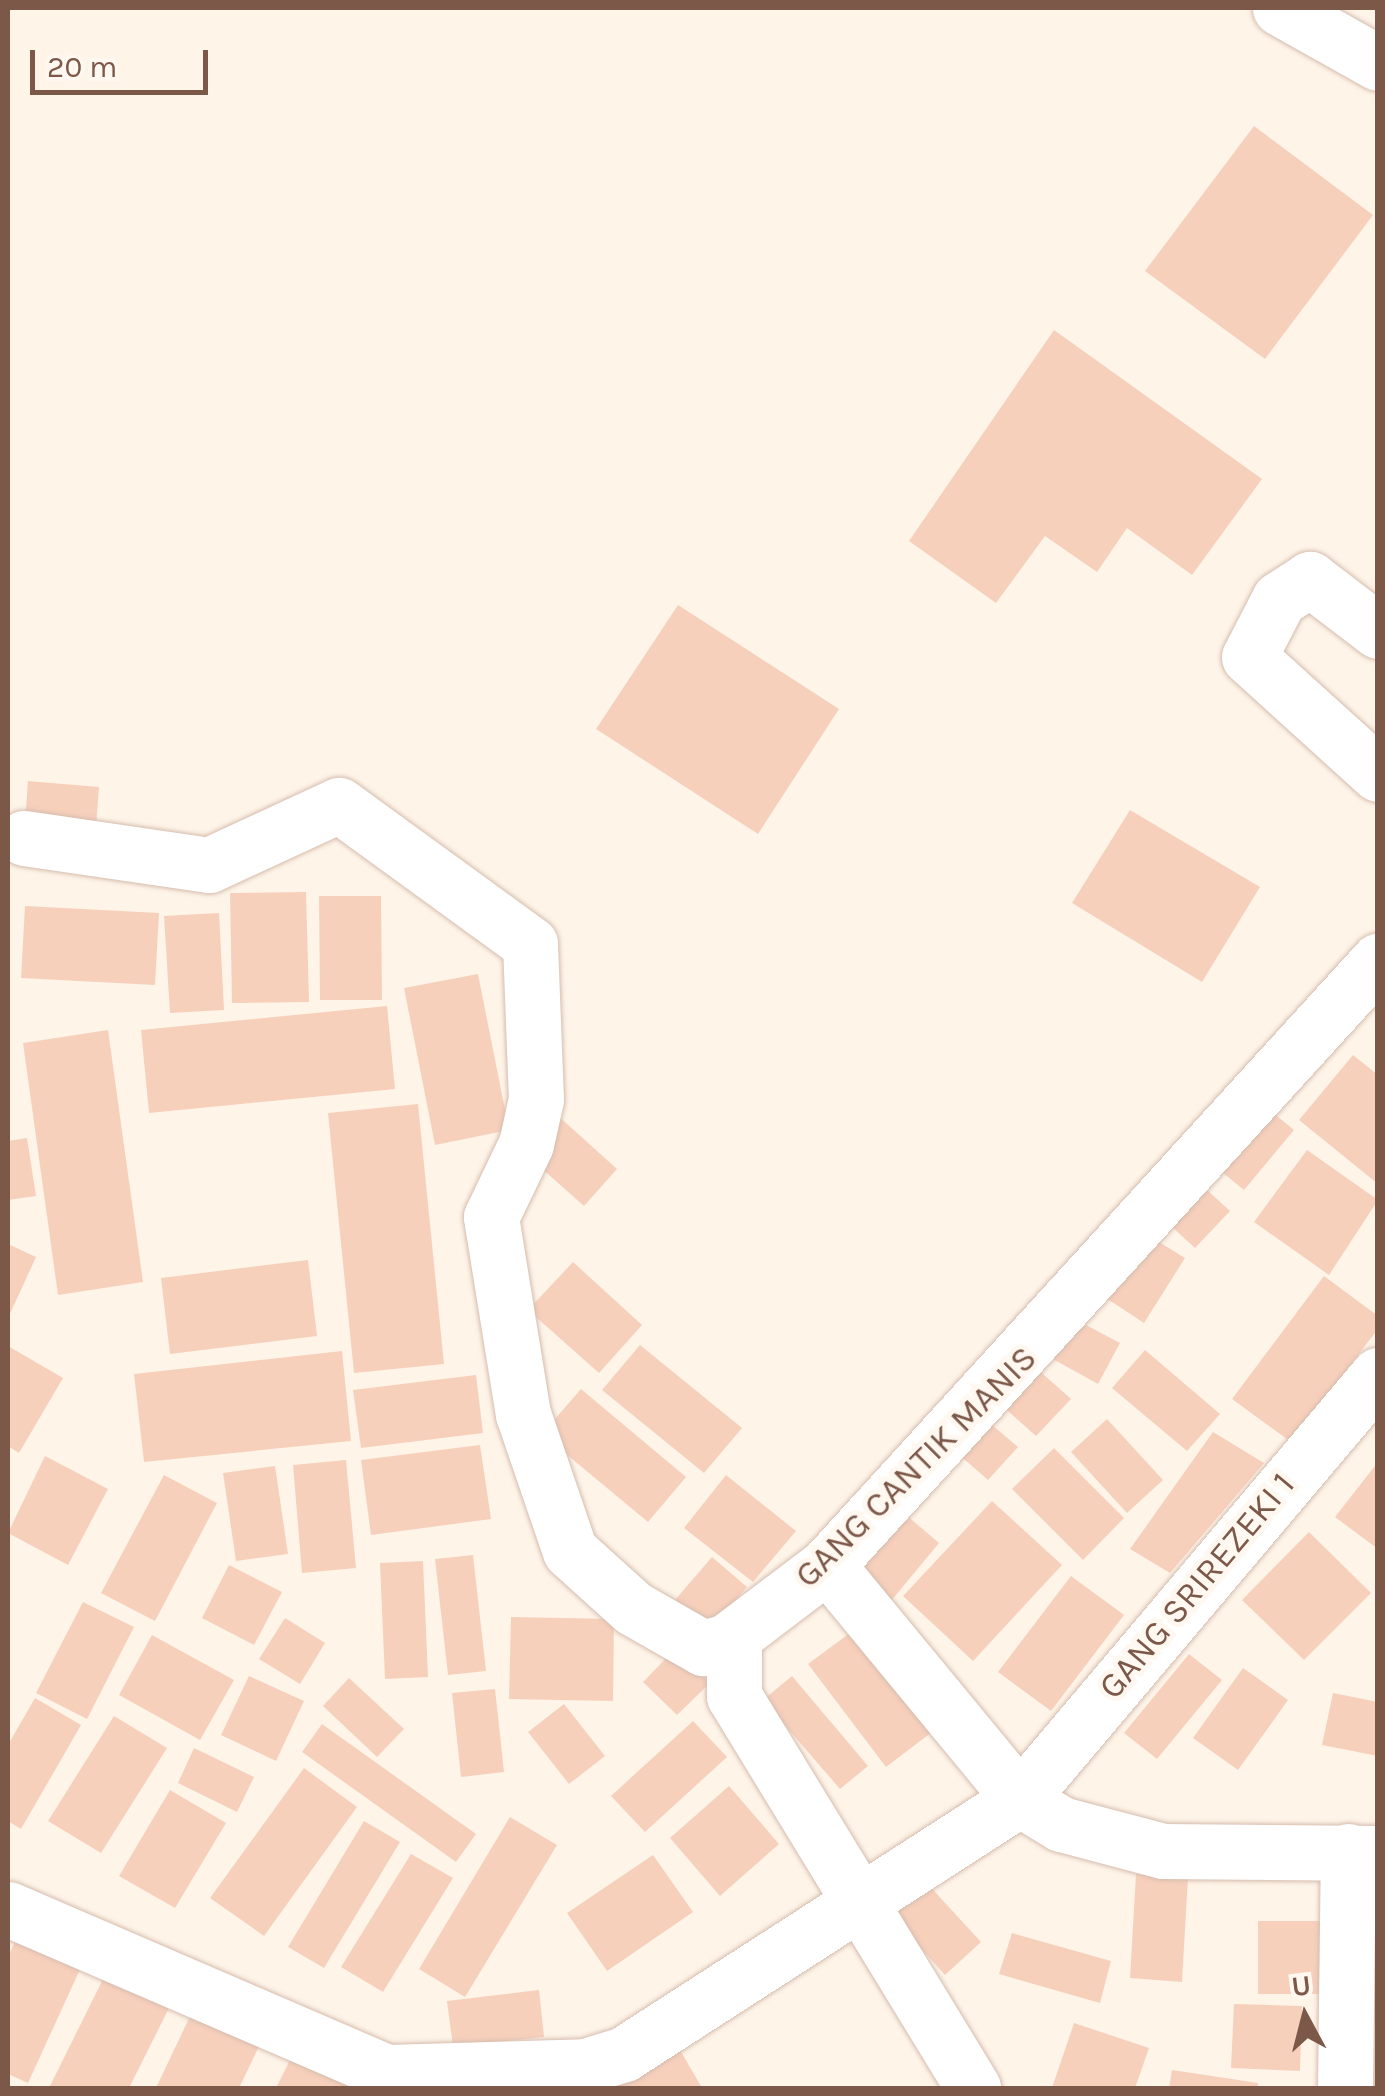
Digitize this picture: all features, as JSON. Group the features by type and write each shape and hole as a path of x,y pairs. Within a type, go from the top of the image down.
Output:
{"street":[{"path":"1280,8 1378,63"},
{"path":"1378,632 1310,579 1280,599 1249,657 1378,774"},
{"name":"GANG CANTIK MANIS","path":"24,838 209,866 339,805 530,944 536,1099 526,1144 491,1217 523,1414 586,1570 679,1640 703,1648 734,1636 827,1566 1378,961"},
{"name":"GANG SRIREZEKI 1","path":"384,2080 614,2058 857,1907 1020,1799 1378,1375"},
{"path":"827,1566 1020,1799 1061,1824 1163,1851 1363,1852 1346,2088"},
{"path":"734,1636 734,1696 857,1907 974,2088"},
{"path":"8,1909 384,2080"}],"building":[{"path":"1254,126 1373,215 1265,359 1145,271"},
{"path":"1054,330 1262,479 1192,575 1127,528 1097,572 1045,536 996,603 909,541"},
{"path":"678,605 839,709 758,834 596,729"},
{"path":"28,781 99,787 96,827 25,822"},
{"path":"1130,810 1260,887 1202,982 1072,903"},
{"path":"306,892 309,1002 232,1003 230,893"},
{"path":"319,896 381,896 382,1000 320,1000"},
{"path":"25,906 159,913 155,985 21,978"},
{"path":"219,913 224,1010 170,1013 164,916"},
{"path":"478,974 509,1130 435,1145 404,988"},
{"path":"387,1006 395,1089 149,1113 141,1030"},
{"path":"108,1030 143,1282 58,1295 23,1043"},
{"path":"1353,1055 1378,1075 1378,1184 1299,1120"},
{"path":"1261,1103 1294,1130 1244,1190 1212,1164"},
{"path":"418,1104 444,1364 354,1373 328,1113"},
{"path":"556,1114 617,1169 584,1206 522,1151"},
{"path":"27,1138 36,1196 8,1200 8,1141"},
{"path":"1307,1150 1378,1200 1329,1275 1254,1222"},
{"path":"1195,1179 1230,1211 1195,1248 1160,1216"},
{"path":"1143,1232 1185,1258 1144,1323 1103,1296"},
{"path":"8,1244 36,1257 8,1318"},
{"path":"308,1260 317,1336 170,1354 161,1278"},
{"path":"573,1262 642,1325 599,1373 528,1310"},
{"path":"1324,1276 1378,1316 1378,1329 1291,1442 1232,1399"},
{"path":"1073,1318 1120,1343 1098,1384 1051,1358"},
{"path":"640,1345 742,1428 704,1473 602,1390"},
{"path":"8,1346 63,1378 19,1453 8,1446"},
{"path":"1145,1350 1220,1414 1187,1451 1112,1388"},
{"path":"342,1351 351,1441 144,1462 134,1374"},
{"path":"1034,1366 1071,1399 1036,1436 999,1403"},
{"path":"476,1375 483,1433 361,1448 353,1390"},
{"path":"581,1389 686,1477 648,1522 542,1434"},
{"path":"978,1413 1018,1447 988,1480 948,1445"},
{"path":"1107,1419 1163,1480 1127,1513 1071,1452"},
{"path":"1213,1432 1264,1463 1170,1573 1130,1549"},
{"path":"480,1445 491,1519 371,1535 361,1460"},
{"path":"1054,1448 1124,1518 1083,1560 1012,1489"},
{"path":"45,1456 108,1489 68,1565 8,1533"},
{"path":"346,1460 356,1568 302,1573 293,1465"},
{"path":"1378,1462 1378,1549 1335,1517"},
{"path":"275,1466 288,1554 236,1561 223,1473"},
{"path":"164,1475 217,1503 155,1621 101,1593"},
{"path":"726,1475 796,1531 753,1582 684,1528"},
{"path":"992,1501 1062,1565 973,1661 903,1596"},
{"path":"905,1514 939,1543 881,1613 847,1585"},
{"path":"1309,1532 1371,1593 1304,1660 1242,1600"},
{"path":"473,1555 486,1671 448,1675 435,1559"},
{"path":"712,1557 747,1587 710,1630 675,1600"},
{"path":"423,1561 428,1677 385,1679 380,1563"},
{"path":"229,1565 282,1592 254,1645 202,1618"},
{"path":"1071,1576 1124,1615 1051,1711 998,1672"},
{"path":"83,1602 134,1627 87,1719 36,1693"},
{"path":"511,1617 614,1619 613,1701 509,1699"},
{"path":"285,1618 325,1643 300,1684 259,1659"},
{"path":"858,1627 936,1729 886,1767 808,1664"},
{"path":"152,1635 234,1680 200,1740 119,1695"},
{"path":"675,1649 710,1683 677,1715 643,1682"},
{"path":"1189,1654 1222,1680 1157,1759 1124,1733"},
{"path":"1243,1668 1288,1700 1238,1770 1193,1738"},
{"path":"249,1676 304,1701 276,1761 221,1735"},
{"path":"792,1676 868,1766 840,1789 763,1700"},
{"path":"349,1678 404,1729 377,1757 323,1706"},
{"path":"495,1689 504,1772 461,1777 452,1693"},
{"path":"1333,1693 1378,1702 1378,1756 1322,1745"},
{"path":"35,1698 81,1725 21,1829 8,1821 8,1745"},
{"path":"564,1704 605,1756 569,1784 528,1732"},
{"path":"114,1716 167,1748 101,1853 48,1821"},
{"path":"693,1721 727,1757 645,1832 611,1796"},
{"path":"322,1724 476,1834 456,1862 302,1752"},
{"path":"194,1748 254,1777 237,1812 178,1783"},
{"path":"304,1768 357,1807 264,1936 210,1898"},
{"path":"729,1786 779,1844 720,1896 670,1838"},
{"path":"170,1790 226,1823 175,1908 119,1876"},
{"path":"510,1817 557,1845 465,1997 419,1969"},
{"path":"364,1821 400,1842 324,1968 288,1947"},
{"path":"411,1854 453,1878 383,1992 341,1967"},
{"path":"653,1855 693,1912 607,1971 567,1913"},
{"path":"1136,1874 1188,1877 1182,1982 1130,1978"},
{"path":"925,1881 981,1942 945,1975 889,1913"},
{"path":"1258,1921 1339,1921 1338,1994 1258,1994"},
{"path":"1012,1933 1111,1961 1100,2003 999,1974"},
{"path":"17,1937 82,1965 28,2083 8,2074 8,1957"},
{"path":"1361,1944 1378,1944 1378,2088 1359,2088"},
{"path":"108,1969 173,2000 129,2088 49,2088"},
{"path":"539,1990 544,2037 453,2047 447,2001"},
{"path":"1234,2004 1302,2006 1300,2071 1231,2068"},
{"path":"193,2010 261,2042 239,2088 156,2088"},
{"path":"1074,2023 1149,2048 1135,2088 1052,2088"},
{"path":"680,2050 702,2088 613,2088"},
{"path":"290,2060 354,2088 276,2088"},
{"path":"1172,2070 1258,2083 1258,2088 1169,2088"}]}
